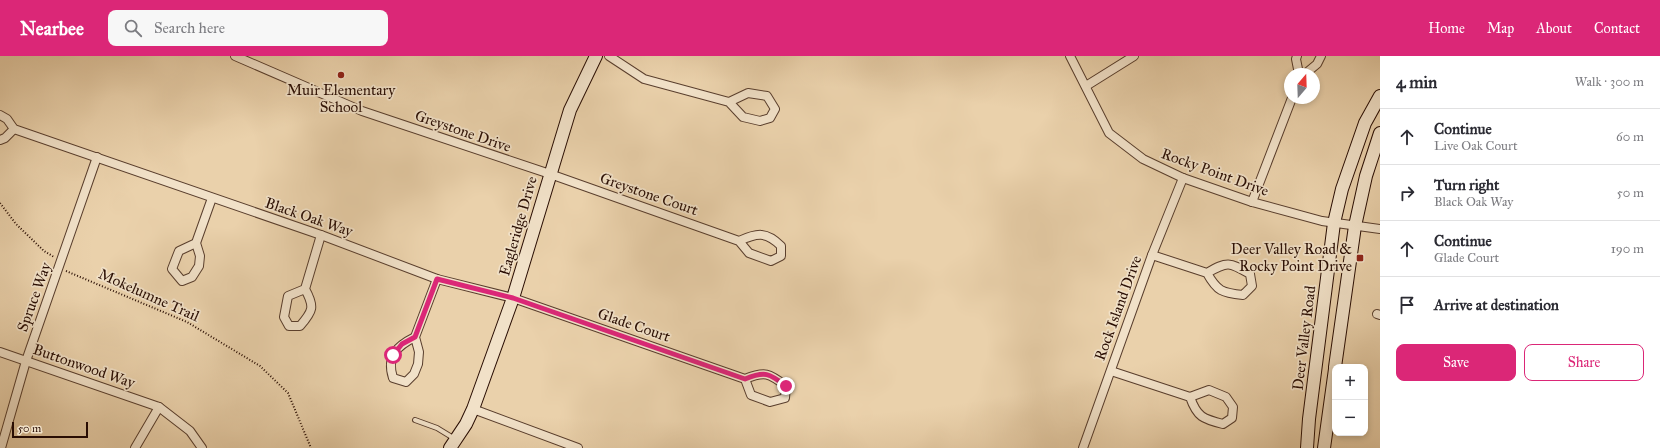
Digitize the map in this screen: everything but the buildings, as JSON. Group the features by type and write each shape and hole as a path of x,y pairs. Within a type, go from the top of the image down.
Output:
{"main road":[{"name":"Eagleridge Drive","path":"453,444 466,424 473,409 513,298 570,110 596,56"},
{"name":"Deer Valley Road","path":"1307,448 1309,419 1334,223 1342,189 1365,123 1380,96"},
{"path":"1336,364 1355,226 1366,176 1380,133"},
{"path":"1324,448 1332,390"}],"street":[{"name":"Greystone Drive","path":"236,56 362,111 550,174"},
{"path":"609,56 644,79 728,102 743,117 760,122 770,118 775,109 767,96 748,93 728,102"},
{"name":"Rocky Point Drive","path":"1070,56 1109,133 1142,159 1183,178 1252,202 1334,223 1380,229"},
{"path":"1086,86 1134,56"},
{"path":"1297,56 1296,60 1298,68"},
{"path":"1312,68 1317,64 1321,56"},
{"path":"1252,202 1290,104"},
{"path":"0,115 7,119 14,129 5,138 0,140"},
{"name":"Black Oak Way","path":"14,129 321,235 437,279 513,298"},
{"name":"Spruce Way","path":"1,448 26,361 97,157"},
{"name":"Greystone Court","path":"550,174 739,241 749,253 771,261 781,256 781,246 773,238 755,234 739,241"},
{"name":"Rock Island Drive","path":"1083,448 1152,255 1183,178"},
{"path":"196,243 179,251 172,269 182,281 192,277 199,266 200,256 196,243 212,198"},
{"path":"305,289 288,296 284,318 289,326 300,326 310,314 312,301 305,289 321,235"},
{"path":"1152,255 1207,273 1215,286 1228,294 1243,296 1252,286 1250,274 1234,265 1223,264 1207,273"},
{"path":"415,337 402,344 393,355 391,372 393,378 406,382 414,374 418,364 419,352 415,337 437,279"},
{"name":"Glade Court","path":"513,298 745,379"},
{"name":"Buttonwood Way","path":"0,352 159,407 190,431 202,448"},
{"path":"1110,371 1190,398 1209,390 1226,397 1233,407 1232,418 1223,424 1207,420 1195,411 1190,398"},
{"path":"760,373 773,376 786,386 785,398 770,402 751,395 745,379 760,373"},
{"path":"135,448 159,407"},
{"path":"473,409 578,448"}],"lane":[{"path":"415,420 437,428 453,444"}],"path":[{"name":"Mokelumne Trail","path":"0,203 16,224 44,251 53,256 67,272 187,322 260,366 288,393 311,448"}],"place":[{"name":"Muir Elementary School","path":"341,75"},
{"name":"Deer Valley Road & Rocky Point Drive","path":"1360,258"}],"route":[{"path":"393,355 402,344 415,337 437,279 513,298 745,379 760,373 773,376 786,386"}]}
